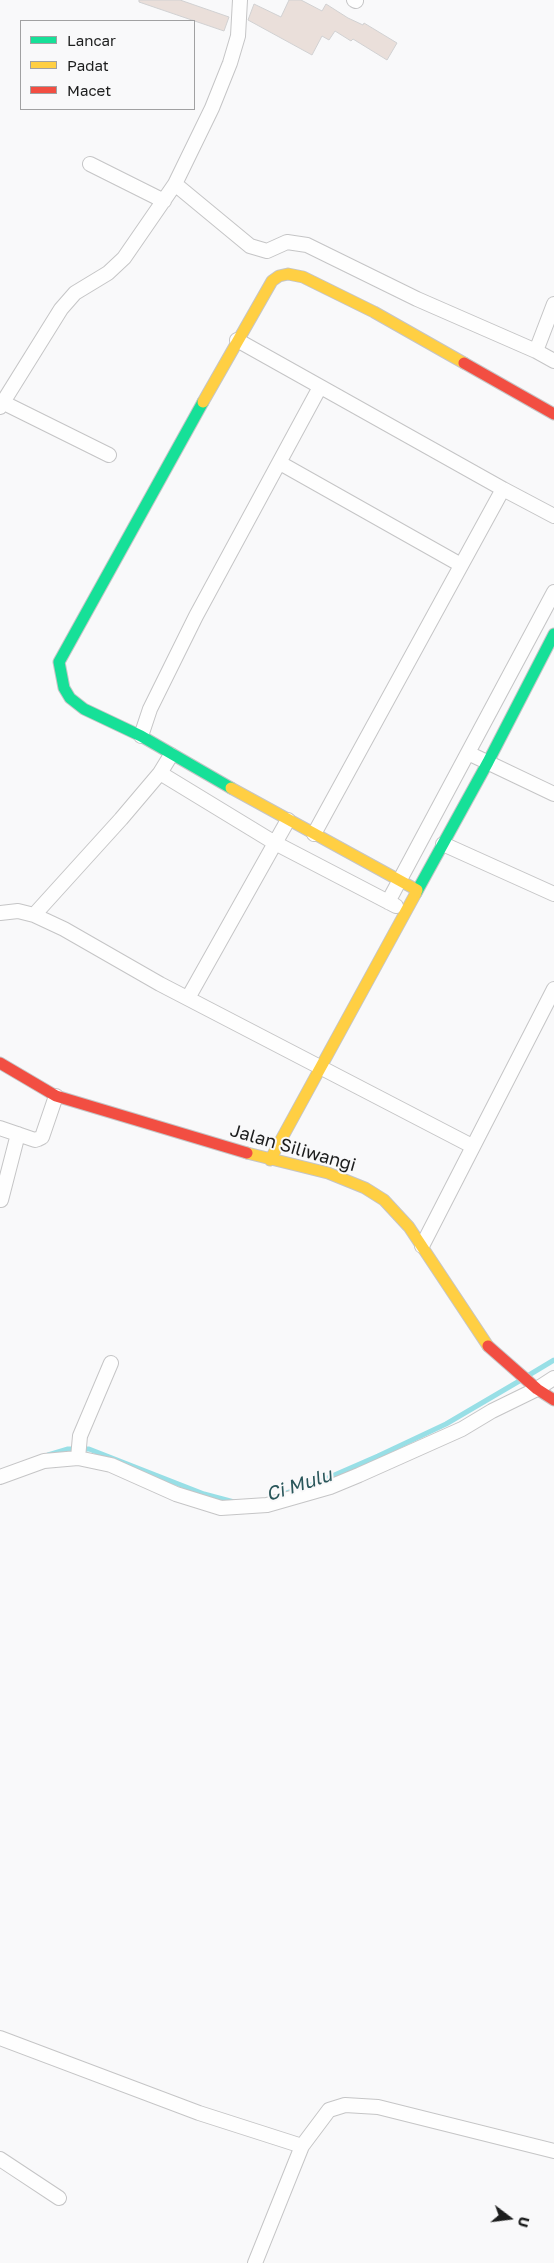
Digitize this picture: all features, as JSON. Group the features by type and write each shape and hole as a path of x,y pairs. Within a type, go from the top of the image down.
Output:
{"street":[{"path":"108,455 1,403 61,309 75,293 108,272 124,258 175,184 212,108 230,63 238,36 240,0"},
{"path":"90,164 164,201"},
{"path":"175,184 250,246 267,251 286,242 307,245 417,299 536,351 554,361"},
{"path":"417,890 171,755 141,736 84,709 70,698 64,688 59,662 68,642 272,281 288,274 304,277 424,338 554,414"},
{"path":"536,351 554,304"},
{"path":"237,340 554,516"},
{"path":"141,736 150,709 196,616 320,387"},
{"path":"280,463 461,565"},
{"path":"314,834 503,489"},
{"path":"388,902 554,592"},
{"path":"270,1160 488,762 554,634"},
{"path":"518,659 536,670"},
{"path":"468,753 554,794"},
{"path":"34,915 122,819 160,773 171,755"},
{"path":"160,773 276,844 406,912"},
{"path":"188,998 288,820"},
{"path":"443,844 554,894"},
{"path":"0,913 18,911 34,915 64,929 319,1068 472,1146"},
{"path":"422,1246 554,989"},
{"name":"Jalan Siliwangi","path":"0,1063 56,1096 270,1160 328,1173 365,1188 384,1200 399,1214 488,1347 537,1389 554,1400"},
{"path":"0,1128 35,1140 42,1137 56,1096"},
{"path":"1,1200 18,1134"},
{"path":"78,1457 80,1436 111,1363"},
{"path":"0,1477 44,1461 78,1457 111,1465 176,1494 222,1508 267,1504 330,1487 359,1475 456,1432 554,1378"},
{"path":"0,2038 199,2113 302,2146"},
{"path":"255,2263 302,2146 329,2110 357,2104 401,2112 554,2152"},
{"path":"0,2159 59,2198"}],"building":[{"path":"139,0 180,0 229,17 224,31 139,2"},
{"path":"289,0 301,0 322,11 326,4 348,18 363,25 364,23 397,43 387,60 353,39 351,41 335,31 329,40 322,36 312,55 248,20 254,4 281,17"}],"waterway":[{"name":"Ci Mulu","path":"529,1375 554,1360"},
{"name":"Ci Mulu","path":"286,1493 316,1483 446,1424 521,1380"},
{"name":"Ci Mulu","path":"48,1455 68,1449 89,1449 204,1494 234,1502"}],"traffic: fast":[{"path":"203,402 59,662 64,688 70,698 84,709 141,736 231,788"},
{"path":"416,893 488,762 554,634"}],"traffic: slow":[{"path":"203,402 272,281 279,276 288,274 303,277 374,312 464,363"},
{"path":"231,788 417,890"},
{"path":"270,1160 416,893"},
{"path":"247,1153 328,1173 365,1188 384,1200 409,1227 488,1346"}],"traffic: jam":[{"path":"464,363 554,414"},
{"path":"0,1063 56,1096 247,1153"},
{"path":"488,1346 537,1389 554,1400"}]}
